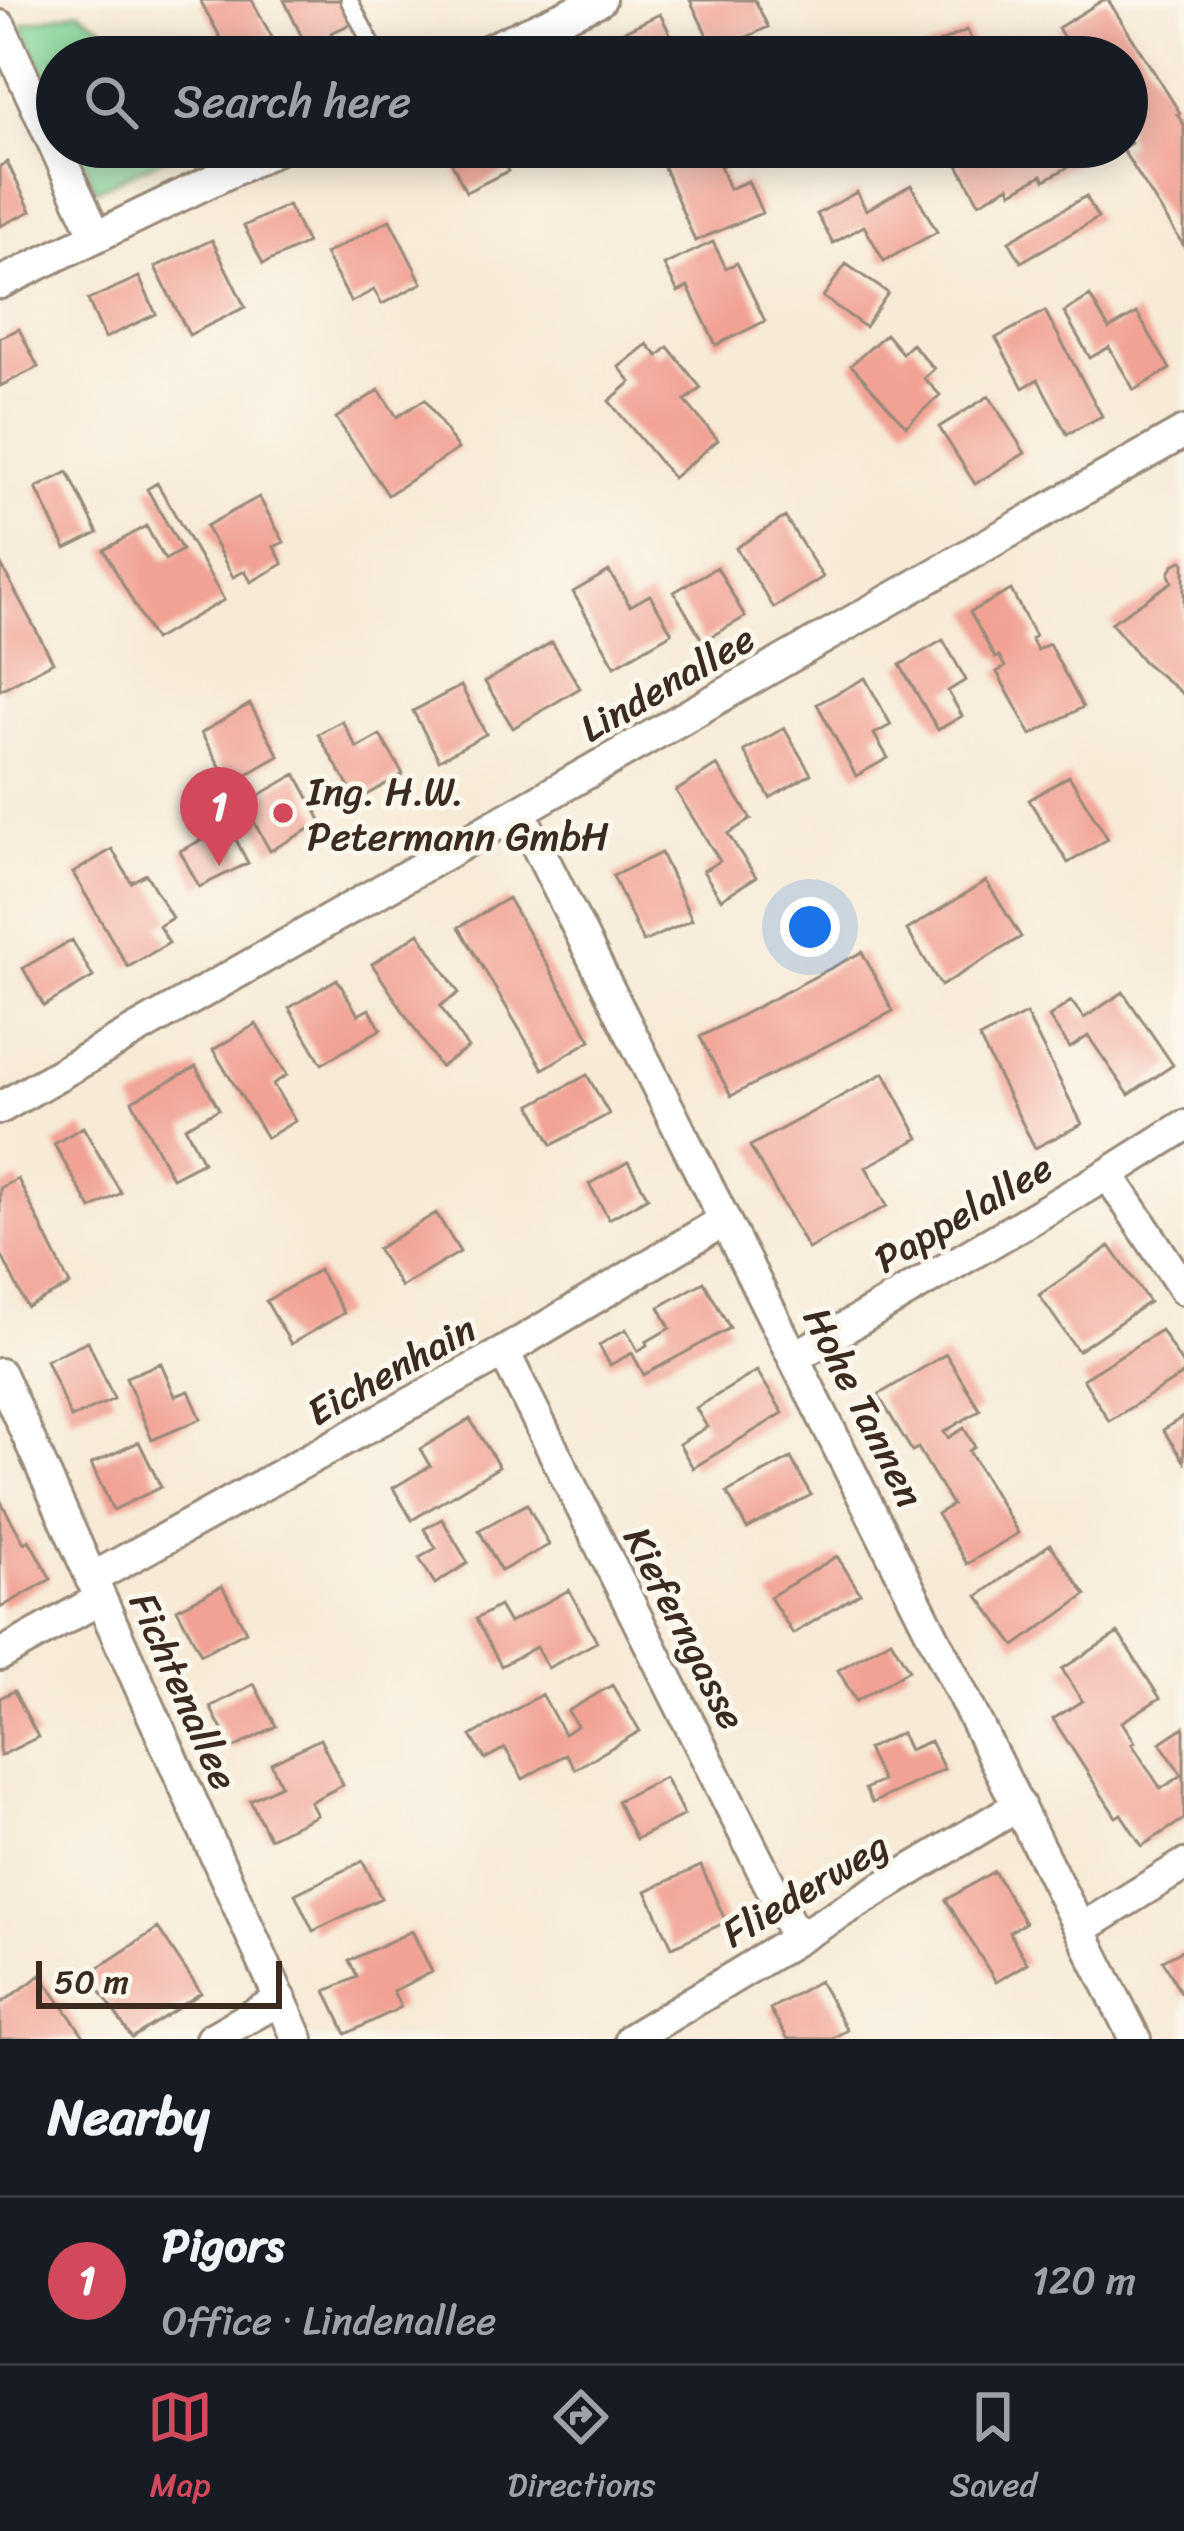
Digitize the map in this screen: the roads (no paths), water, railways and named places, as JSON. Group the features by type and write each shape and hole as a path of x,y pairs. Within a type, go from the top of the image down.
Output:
{"street":[{"path":"511,36 561,8 600,0"},
{"path":"0,26 36,105"},
{"path":"65,168 96,236"},
{"path":"0,283 237,168"},
{"name":"Lindenallee","path":"0,1108 1184,431"},
{"name":"Hohe Tannen","path":"520,812 1136,2039"},
{"name":"Pappelallee","path":"795,1357 1184,1126"},
{"name":"Pappelallee","path":"1108,1174 1184,1289"},
{"name":"Eichenhain","path":"0,1655 96,1589 723,1221"},
{"name":"Kieferngasse","path":"504,1352 797,1939"},
{"name":"Fichtenallee","path":"0,1374 298,2039"},
{"name":"Fliederweg","path":"631,2039 1019,1805"},
{"path":"1081,1929 1184,1864"},
{"path":"211,2039 281,1999"}],"lane":[{"path":"350,0 367,36"}],"place":[{"name":"Ing. H.W. Petermann GmbH","path":"283,813"},
{"name":"Pigors","path":"219,866"}]}
